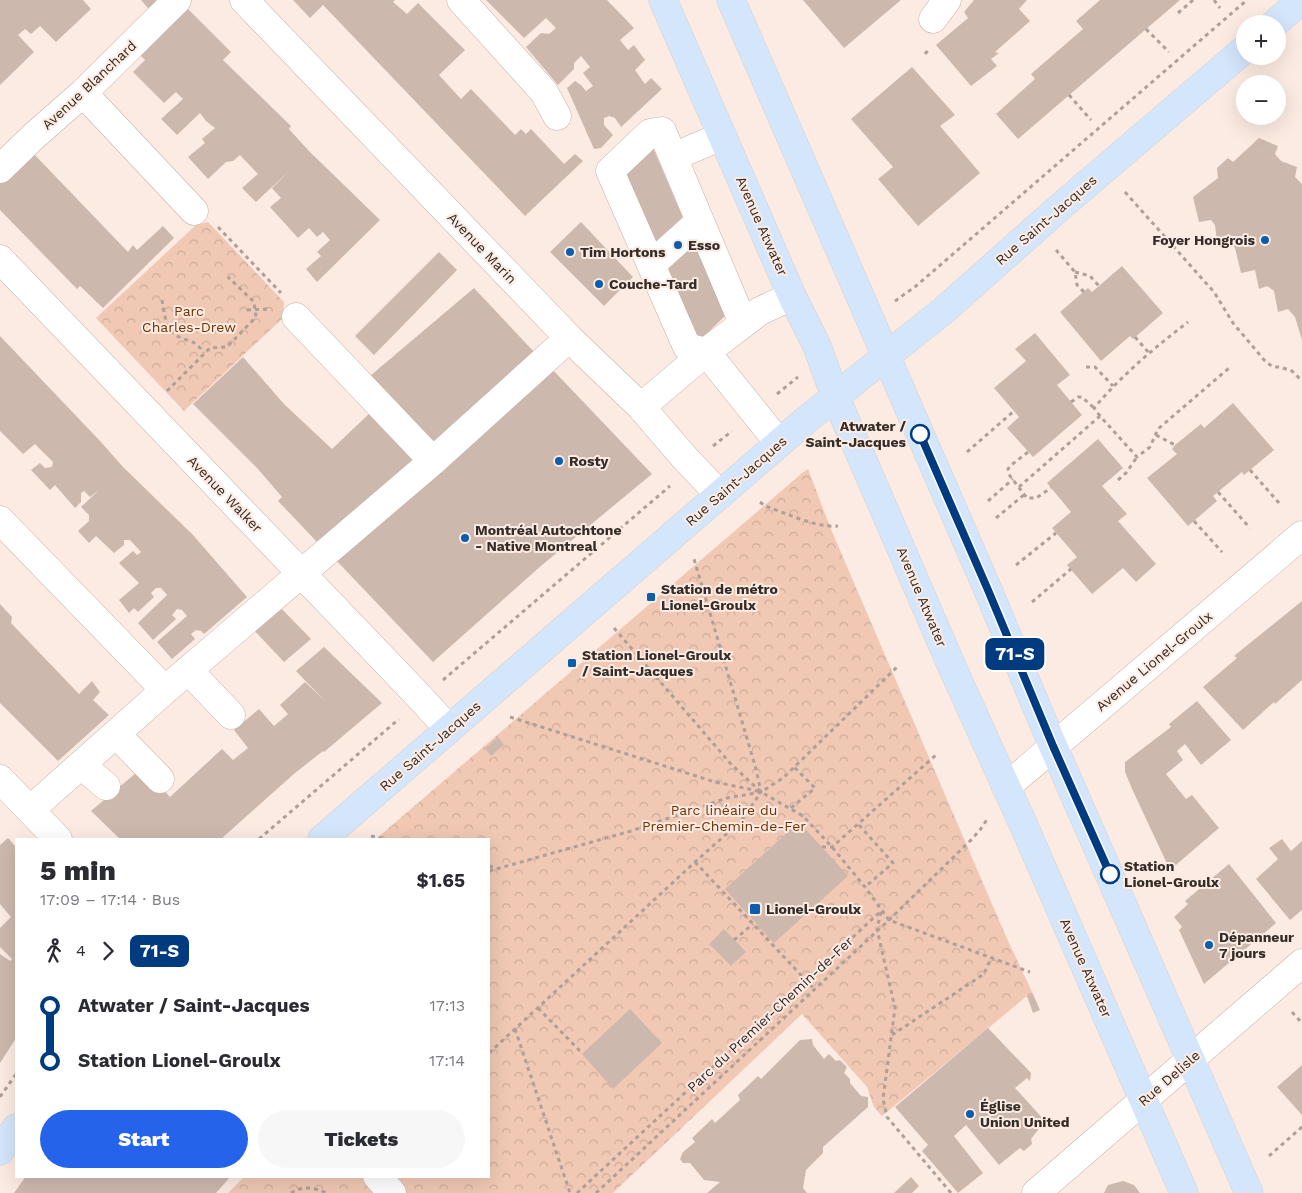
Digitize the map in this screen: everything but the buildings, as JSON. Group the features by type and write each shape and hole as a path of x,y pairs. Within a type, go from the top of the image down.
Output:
{"main road":[{"name":"Avenue Atwater","path":"663,0 792,296 817,346 835,396 1184,1193"},
{"path":"731,0 988,590 1053,746 1249,1193"},
{"path":"1284,15 1302,0"},
{"name":"Rue Saint-Jacques","path":"323,838 779,443 835,396 943,311 1060,207 1236,57"},
{"path":"0,1151 15,1129"}],"street":[{"name":"Avenue Blanchard","path":"0,169 34,136 83,94 177,0"},
{"name":"Avenue Marin","path":"244,0 569,338 641,407 720,495"},
{"path":"461,0 544,92 557,116"},
{"path":"83,94 205,218"},
{"path":"743,323 662,130 650,133 610,171 687,347 706,352 779,443"},
{"path":"673,157 722,136"},
{"path":"651,265 700,221"},
{"name":"Avenue Walker","path":"0,259 414,691 449,730"},
{"path":"641,407 743,323 760,311 792,296"},
{"path":"286,308 433,460"},
{"path":"30,810 188,670 433,460 569,338"},
{"path":"0,520 165,690"},
{"name":"Avenue Lionel-Groulx","path":"1006,787 1302,535"},
{"path":"188,670 231,715"},
{"path":"116,734 160,778"},
{"path":"81,765 106,786"},
{"path":"0,779 57,838"},
{"name":"Rue Delisle","path":"1036,1193 1302,963"},
{"path":"379,1178 392,1193"}],"path":[{"path":"1178,13 1192,0"},
{"path":"1214,0 1220,8"},
{"path":"897,299 916,286 1247,0"},
{"path":"1146,29 1169,52"},
{"path":"1069,95 1091,120"},
{"path":"1124,191 1214,292 1234,323 1265,361 1269,365 1292,371 1302,381"},
{"path":"205,218 286,308"},
{"path":"1056,250 1075,272 1077,284 1084,292"},
{"path":"1075,272 1090,276 1099,286"},
{"path":"162,395 210,348 227,347 256,317 254,302 228,277"},
{"path":"162,300 165,322 178,337 196,342 205,353"},
{"path":"247,310 286,308"},
{"path":"1094,408 1113,386 1188,322"},
{"path":"1135,337 1149,354"},
{"path":"1086,366 1095,367 1113,386"},
{"path":"1118,480 1137,457 1150,447 1158,429 1229,368"},
{"path":"775,395 795,379"},
{"path":"1071,402 1078,397 1082,397 1137,457"},
{"path":"967,452 1014,412"},
{"path":"1019,487 1100,416"},
{"path":"712,448 733,430"},
{"path":"1156,435 1176,445"},
{"path":"1028,452 1008,469 1013,479 1027,498 1036,498 1050,488"},
{"path":"1250,470 1279,503"},
{"path":"988,501 1013,479"},
{"path":"439,684 673,482"},
{"path":"1218,492 1250,528"},
{"path":"996,518 1025,494"},
{"path":"760,502 765,506 819,524 830,527 838,526"},
{"path":"1194,521 1222,552"},
{"path":"1016,566 1056,533"},
{"path":"490,1052 742,820 761,792 756,769 694,559"},
{"path":"1032,602 1071,569"},
{"path":"614,628 730,763 761,792 803,816 865,887 889,920 1030,972"},
{"path":"490,871 631,831 727,798 761,792 783,778 898,666"},
{"path":"260,838 400,717"},
{"path":"510,717 715,782 761,792"},
{"path":"822,848 832,848 936,754"},
{"path":"791,808 815,788 794,767"},
{"path":"859,825 893,863 865,887"},
{"name":"Parc du Premier-Chemin-de-Fer","path":"596,1193 877,929 889,920 980,830"},
{"path":"371,836 379,838"},
{"path":"695,862 814,989"},
{"path":"490,866 497,868"},
{"path":"881,911 877,929 894,1002 895,1016 883,1099 887,1117 951,1193"},
{"path":"577,1193 881,911"},
{"path":"734,940 753,924"},
{"path":"892,1035 984,974 991,958"},
{"path":"538,1008 579,1050 584,1051"},
{"path":"1292,1012 1302,1023"},
{"path":"515,1029 570,1193"},
{"path":"0,1097 15,1075"},
{"path":"1270,1156 1302,1127"},
{"path":"291,1193 297,1189 313,1188 327,1193"}],"green space":[{"name":"Parc Charles-Drew","path":"208,222 284,302 283,318 184,411 96,318 196,225"},
{"name":"Parc linéaire du Premier-Chemin-de-Fer","path":"808,469 830,527 1004,932 1033,994 1027,996 882,1116 874,1107 867,1087 802,1014 613,1193 228,1193 243,1178 490,1178 490,838 377,838"}],"bus line":[{"name":"71-S","path":"920,434 1053,746 1110,874"}],"place":[{"name":"Foyer Hongrois","path":"1265,240"},
{"name":"Esso","path":"678,245"},
{"name":"Tim Hortons","path":"570,252"},
{"name":"Couche-Tard","path":"599,284"},
{"name":"Atwater / Saint-Jacques","path":"920,434"},
{"name":"Rosty","path":"559,461"},
{"name":"Montréal Autochtone - Native Montreal","path":"465,538"},
{"name":"Station de métro Lionel-Groulx","path":"651,597"},
{"name":"Station Lionel-Groulx / Saint-Jacques","path":"572,663"},
{"name":"Station Lionel-Groulx","path":"1110,874"},
{"name":"Lionel-Groulx","path":"755,909"},
{"name":"Dépanneur 7 jours","path":"1209,945"},
{"name":"Église Union United","path":"970,1114"}]}
